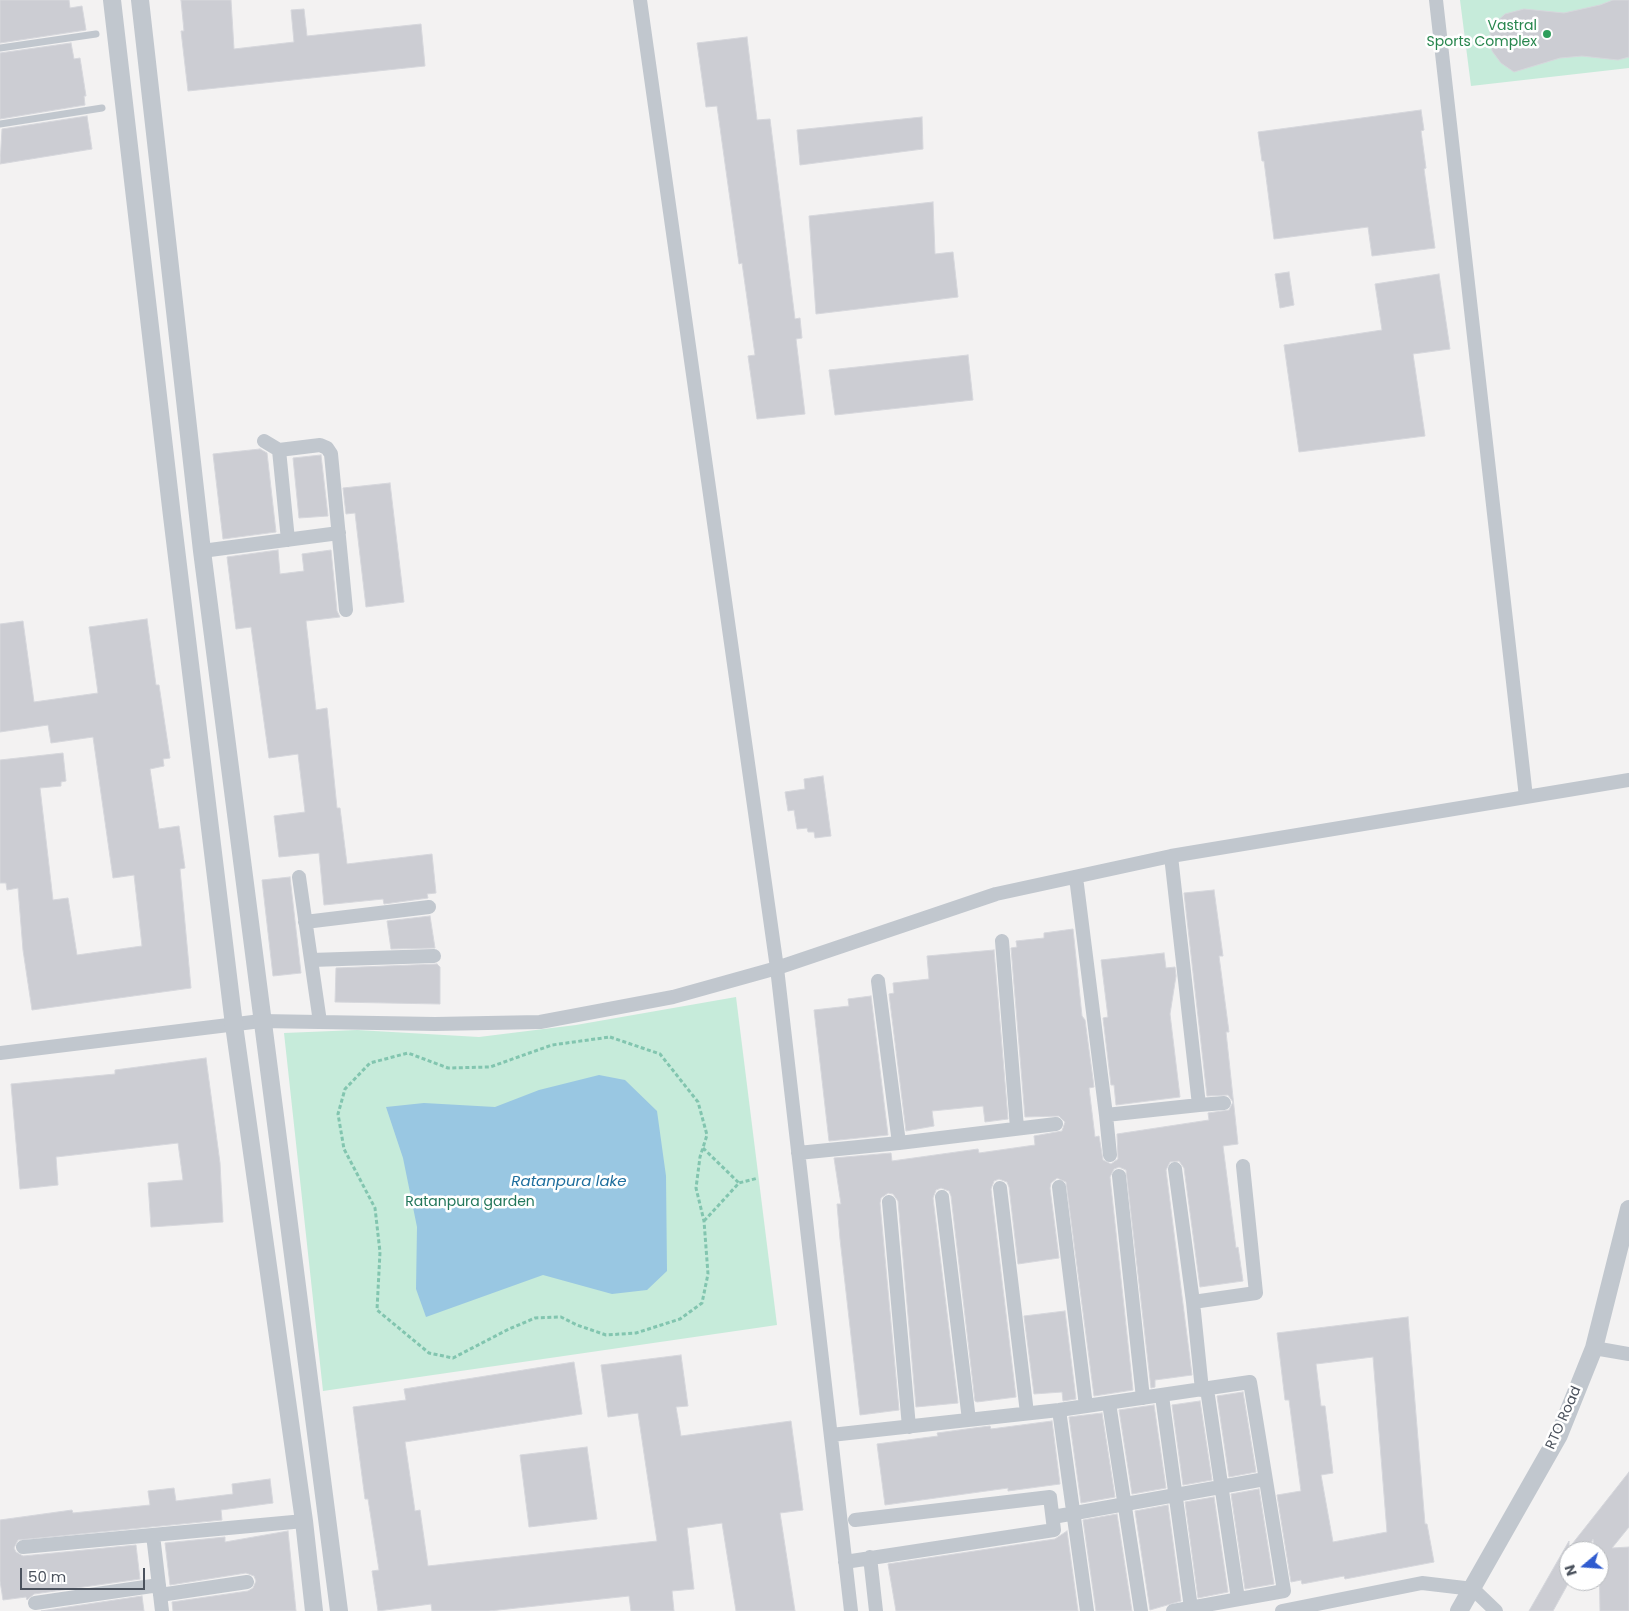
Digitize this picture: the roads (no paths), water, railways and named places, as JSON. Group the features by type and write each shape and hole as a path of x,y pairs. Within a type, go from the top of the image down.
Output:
{"street":[{"path":"112,0 234,1025 304,1520 314,1611"},
{"path":"140,0 202,551 338,1611"},
{"path":"640,0 777,968 851,1611"},
{"path":"1436,0 1526,797"},
{"path":"264,441 279,450 320,445 327,448 332,461 346,610"},
{"path":"279,450 288,540"},
{"path":"202,551 339,533"},
{"path":"0,1053 261,1021 435,1024 540,1022 673,997 777,968 996,894 1171,856 1629,780"},
{"path":"1171,856 1199,1105"},
{"path":"299,877 320,1022"},
{"path":"1076,877 1110,1154"},
{"path":"305,922 429,907"},
{"path":"1002,941 1017,1128"},
{"path":"311,960 434,956"},
{"path":"878,981 899,1143"},
{"path":"1106,1115 1224,1102"},
{"path":"798,1153 1056,1124"},
{"path":"1193,1302 1256,1293 1243,1166"},
{"path":"1175,1169 1205,1390 1238,1599"},
{"path":"1119,1176 1143,1398"},
{"path":"1059,1187 1086,1406"},
{"path":"1000,1188 1026,1414"},
{"path":"942,1197 969,1420"},
{"path":"889,1202 909,1427"},
{"name":"RTO Road","path":"1459,1611 1559,1436 1594,1348 1629,1208"},
{"path":"1594,1348 1629,1354"},
{"path":"831,1435 1059,1410 1250,1382 1284,1591 1173,1611"},
{"path":"1162,1396 1191,1608"},
{"path":"1109,1403 1141,1611"},
{"path":"1059,1410 1087,1611"},
{"path":"1053,1517 1265,1479"},
{"path":"845,1562 1054,1530 1050,1497 855,1520"},
{"path":"23,1547 304,1520"},
{"path":"153,1535 162,1611"},
{"path":"870,1557 876,1611"},
{"path":"35,1603 247,1582"},
{"path":"1282,1611 1422,1583 1473,1589 1496,1611"}],"lane":[{"path":"0,48 96,34"},
{"path":"0,124 102,108"}],"water":[{"name":"Ratanpura lake","path":"599,1075 625,1080 657,1111 666,1176 667,1271 647,1290 612,1294 543,1275 426,1317 416,1289 417,1227 403,1158 386,1107 424,1103 495,1107 539,1090"}],"place":[{"name":"Vastral Sports Complex","path":"1547,34"}],"park label":[{"name":"Ratanpura garden","path":"470,1202"}]}
